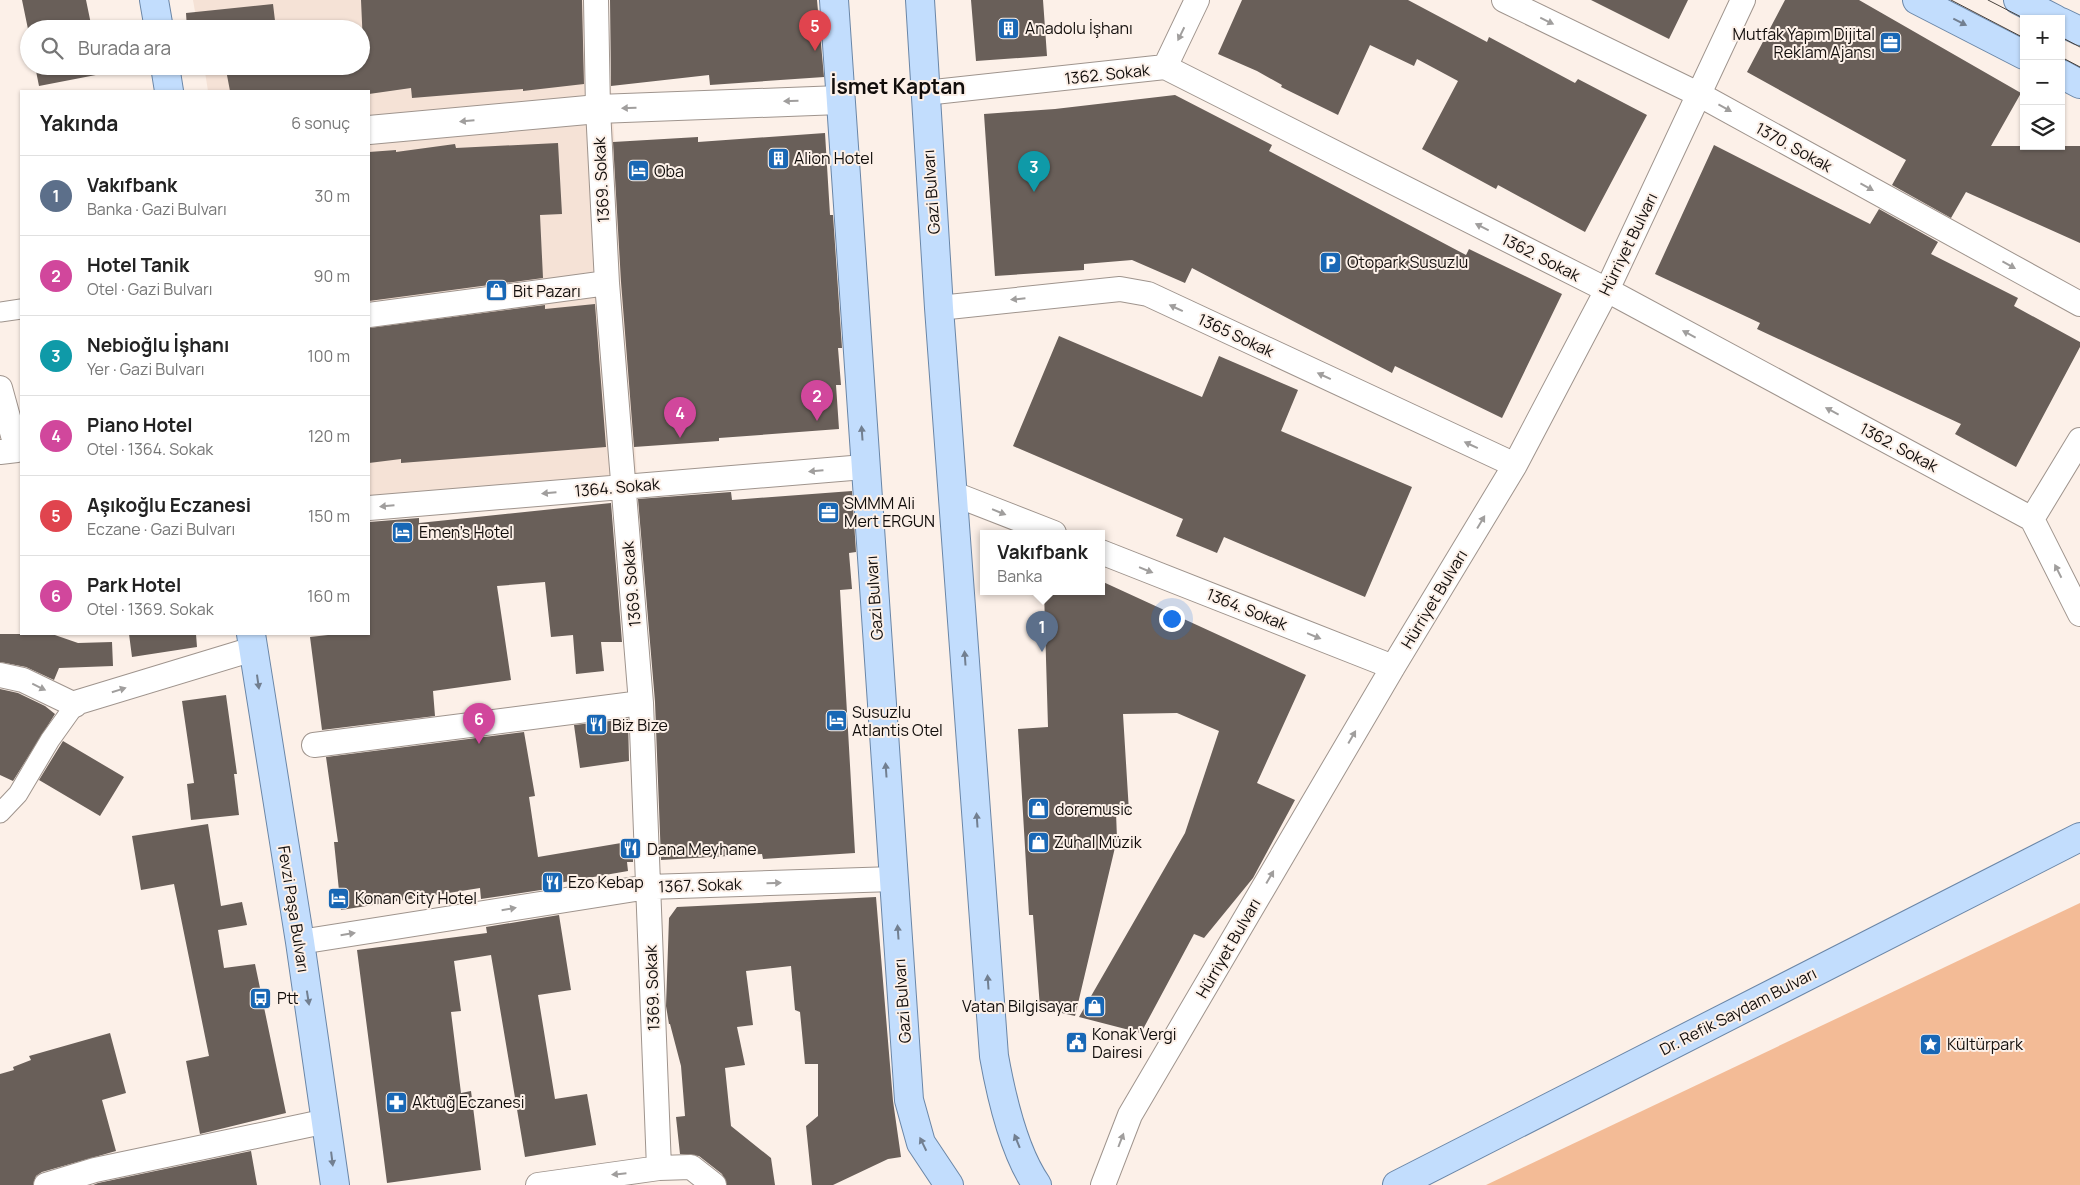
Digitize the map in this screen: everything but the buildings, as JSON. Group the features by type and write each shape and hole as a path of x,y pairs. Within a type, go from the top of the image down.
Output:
{"main road":[{"path":"154,0 157,20"},
{"name":"Gazi Bulvarı","path":"834,0 864,467 909,1100 921,1144 949,1185"},
{"name":"Gazi Bulvarı","path":"920,0 939,308 994,1056 1002,1099 1016,1142 1037,1185"},
{"path":"1917,0 2020,53"},
{"path":"2018,0 2047,15"},
{"path":"2065,24 2080,31"},
{"path":"166,75 169,90"},
{"path":"2065,76 2080,84"},
{"name":"Fevzi Paşa Bulvarı","path":"252,641 300,942 335,1185"},
{"name":"Dr. Refik Saydam Bulvarı","path":"1397,1185 2080,837"}],"street":[{"name":"1369. Sokak","path":"596,0 598,109 607,282 641,703 659,1168"},
{"path":"1165,67 1197,0"},
{"name":"1370. Sokak","path":"1504,0 1700,95 2080,304"},
{"name":"Hürriyet Bulvarı","path":"1103,1185 1130,1115 1393,667 1515,465 1607,290 1743,0"},
{"name":"1362. Sokak","path":"925,93 1165,67 1607,290 2032,519"},
{"path":"370,130 598,109 840,100"},
{"path":"370,315 607,282"},
{"name":"1365 Sokak","path":"939,308 1120,289 1148,294 1515,465"},
{"path":"0,312 20,309"},
{"path":"0,388 17,450 0,452"},
{"path":"2080,440 2032,519 2080,614"},
{"name":"1364. Sokak","path":"370,508 864,467"},
{"path":"954,494 1046,530"},
{"name":"1364. Sokak","path":"1105,554 1393,667"},
{"path":"0,813 18,794 50,740 74,705 252,641"},
{"path":"0,675 23,680 74,705"},
{"path":"314,745 641,703"},
{"name":"1367. Sokak","path":"300,942 648,887 894,879"},
{"path":"46,1185 98,1177 327,1121"},
{"path":"538,1185 659,1168 691,1167 714,1185"}],"shaded area":[{"name":"Bit Pazarı","path":"193,0 605,0 638,490 370,518 370,90 208,90 205,75 370,75 370,20 196,20"},
{"name":"Kültürpark","path":"2080,903 2080,1185 1486,1185"}],"tram line":[{"path":"1951,0 2020,36"},
{"path":"1988,0 2020,16"},
{"path":"2065,39 2080,47"},
{"path":"2065,59 2080,67"}],"place":[{"name":"Anadolu İşhanı","path":"1009,28"},
{"name":"Mutfak Yapım Dijital Reklam Ajansı","path":"1891,43"},
{"name":"Aşıkoğlu Eczanesi","path":"815,51"},
{"name":"Alion Hotel","path":"778,158"},
{"name":"Oba","path":"638,171"},
{"name":"Nebioğlu İşhanı","path":"1034,192"},
{"name":"Otopark Susuzlu","path":"1331,262"},
{"name":"Bit Pazarı","path":"497,291"},
{"name":"Hotel Tanik","path":"817,421"},
{"name":"Piano Hotel","path":"680,438"},
{"name":"SMMM Ali Mert ERGUN","path":"828,512"},
{"name":"Emen’s Hotel","path":"403,532"},
{"name":"Vakıfbank","path":"1042,652"},
{"name":"Susuzlu Atlantis Otel","path":"836,721"},
{"name":"Biz Bize","path":"596,725"},
{"name":"Park Hotel","path":"479,744"},
{"name":"doremusic","path":"1039,809"},
{"name":"Zuhal Müzik","path":"1038,842"},
{"name":"Dana Meyhane","path":"631,849"},
{"name":"Ezo Kebap","path":"552,882"},
{"name":"Konan City Hotel","path":"339,898"},
{"name":"Ptt","path":"261,998"},
{"name":"Vatan Bilgisayar","path":"1094,1006"},
{"name":"Konak Vergi Dairesi","path":"1076,1043"},
{"name":"Kültürpark","path":"1931,1044"},
{"name":"Aktuğ Eczanesi","path":"396,1102"}],"district":[{"name":"İsmet Kaptan","path":"898,86"}]}
